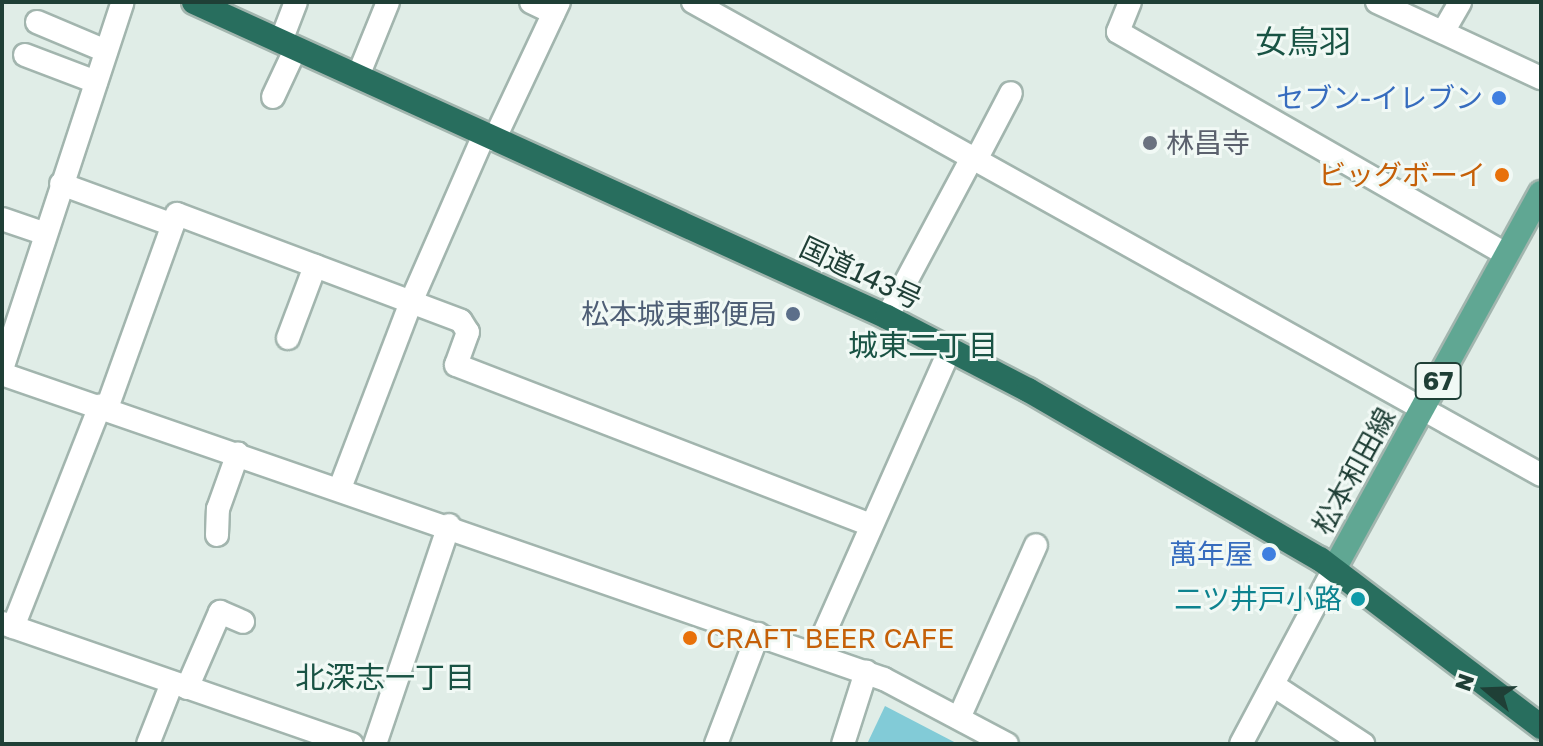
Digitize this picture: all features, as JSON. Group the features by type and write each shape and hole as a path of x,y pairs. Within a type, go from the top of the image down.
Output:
{"highway":[{"name":"国道143号","path":"200,3 887,317 950,349 1224,500 1334,569 1541,727"}],"main road":[{"name":"松本和田線","path":"1334,569 1541,193"}],"street":[{"path":"123,2 2,372 866,672 1007,744"},
{"path":"273,97 296,2"},
{"path":"358,76 388,2"},
{"path":"340,488 411,302 489,137 557,8 531,2"},
{"path":"693,2 1541,475"},
{"path":"1130,2 1118,32 1507,255"},
{"path":"1377,2 1541,78"},
{"path":"1443,32 1460,2"},
{"path":"37,22 106,51"},
{"path":"25,55 96,82"},
{"path":"887,317 1011,93"},
{"path":"61,184 173,225"},
{"path":"352,744 8,625 103,407 177,214 461,321 468,332 456,365 870,525"},
{"path":"2,219 46,234"},
{"path":"288,338 315,266"},
{"path":"815,654 950,349"},
{"path":"217,535 218,509 238,453"},
{"path":"375,744 449,525"},
{"path":"959,718 1036,545"},
{"path":"1241,744 1334,569"},
{"path":"148,744 220,612 243,622"},
{"path":"716,744 758,634"},
{"path":"843,744 866,672"},
{"path":"1273,685 1363,744"}],"water":[{"path":"885,706 958,744 867,744"}],"place":[{"name":"セブン-イレブン","path":"1499,98"},
{"name":"林昌寺","path":"1150,143"},
{"name":"ビッグボーイ","path":"1502,175"},
{"name":"松本城東郵便局","path":"793,314"},
{"name":"萬年屋","path":"1269,554"},
{"name":"二ツ井戸小路","path":"1358,599"},
{"name":"CRAFT BEER CAFE","path":"690,638"}],"district":[{"name":"女鳥羽","path":"1303,41"},
{"name":"城東二丁目","path":"923,345"},
{"name":"北深志一丁目","path":"385,677"}]}
